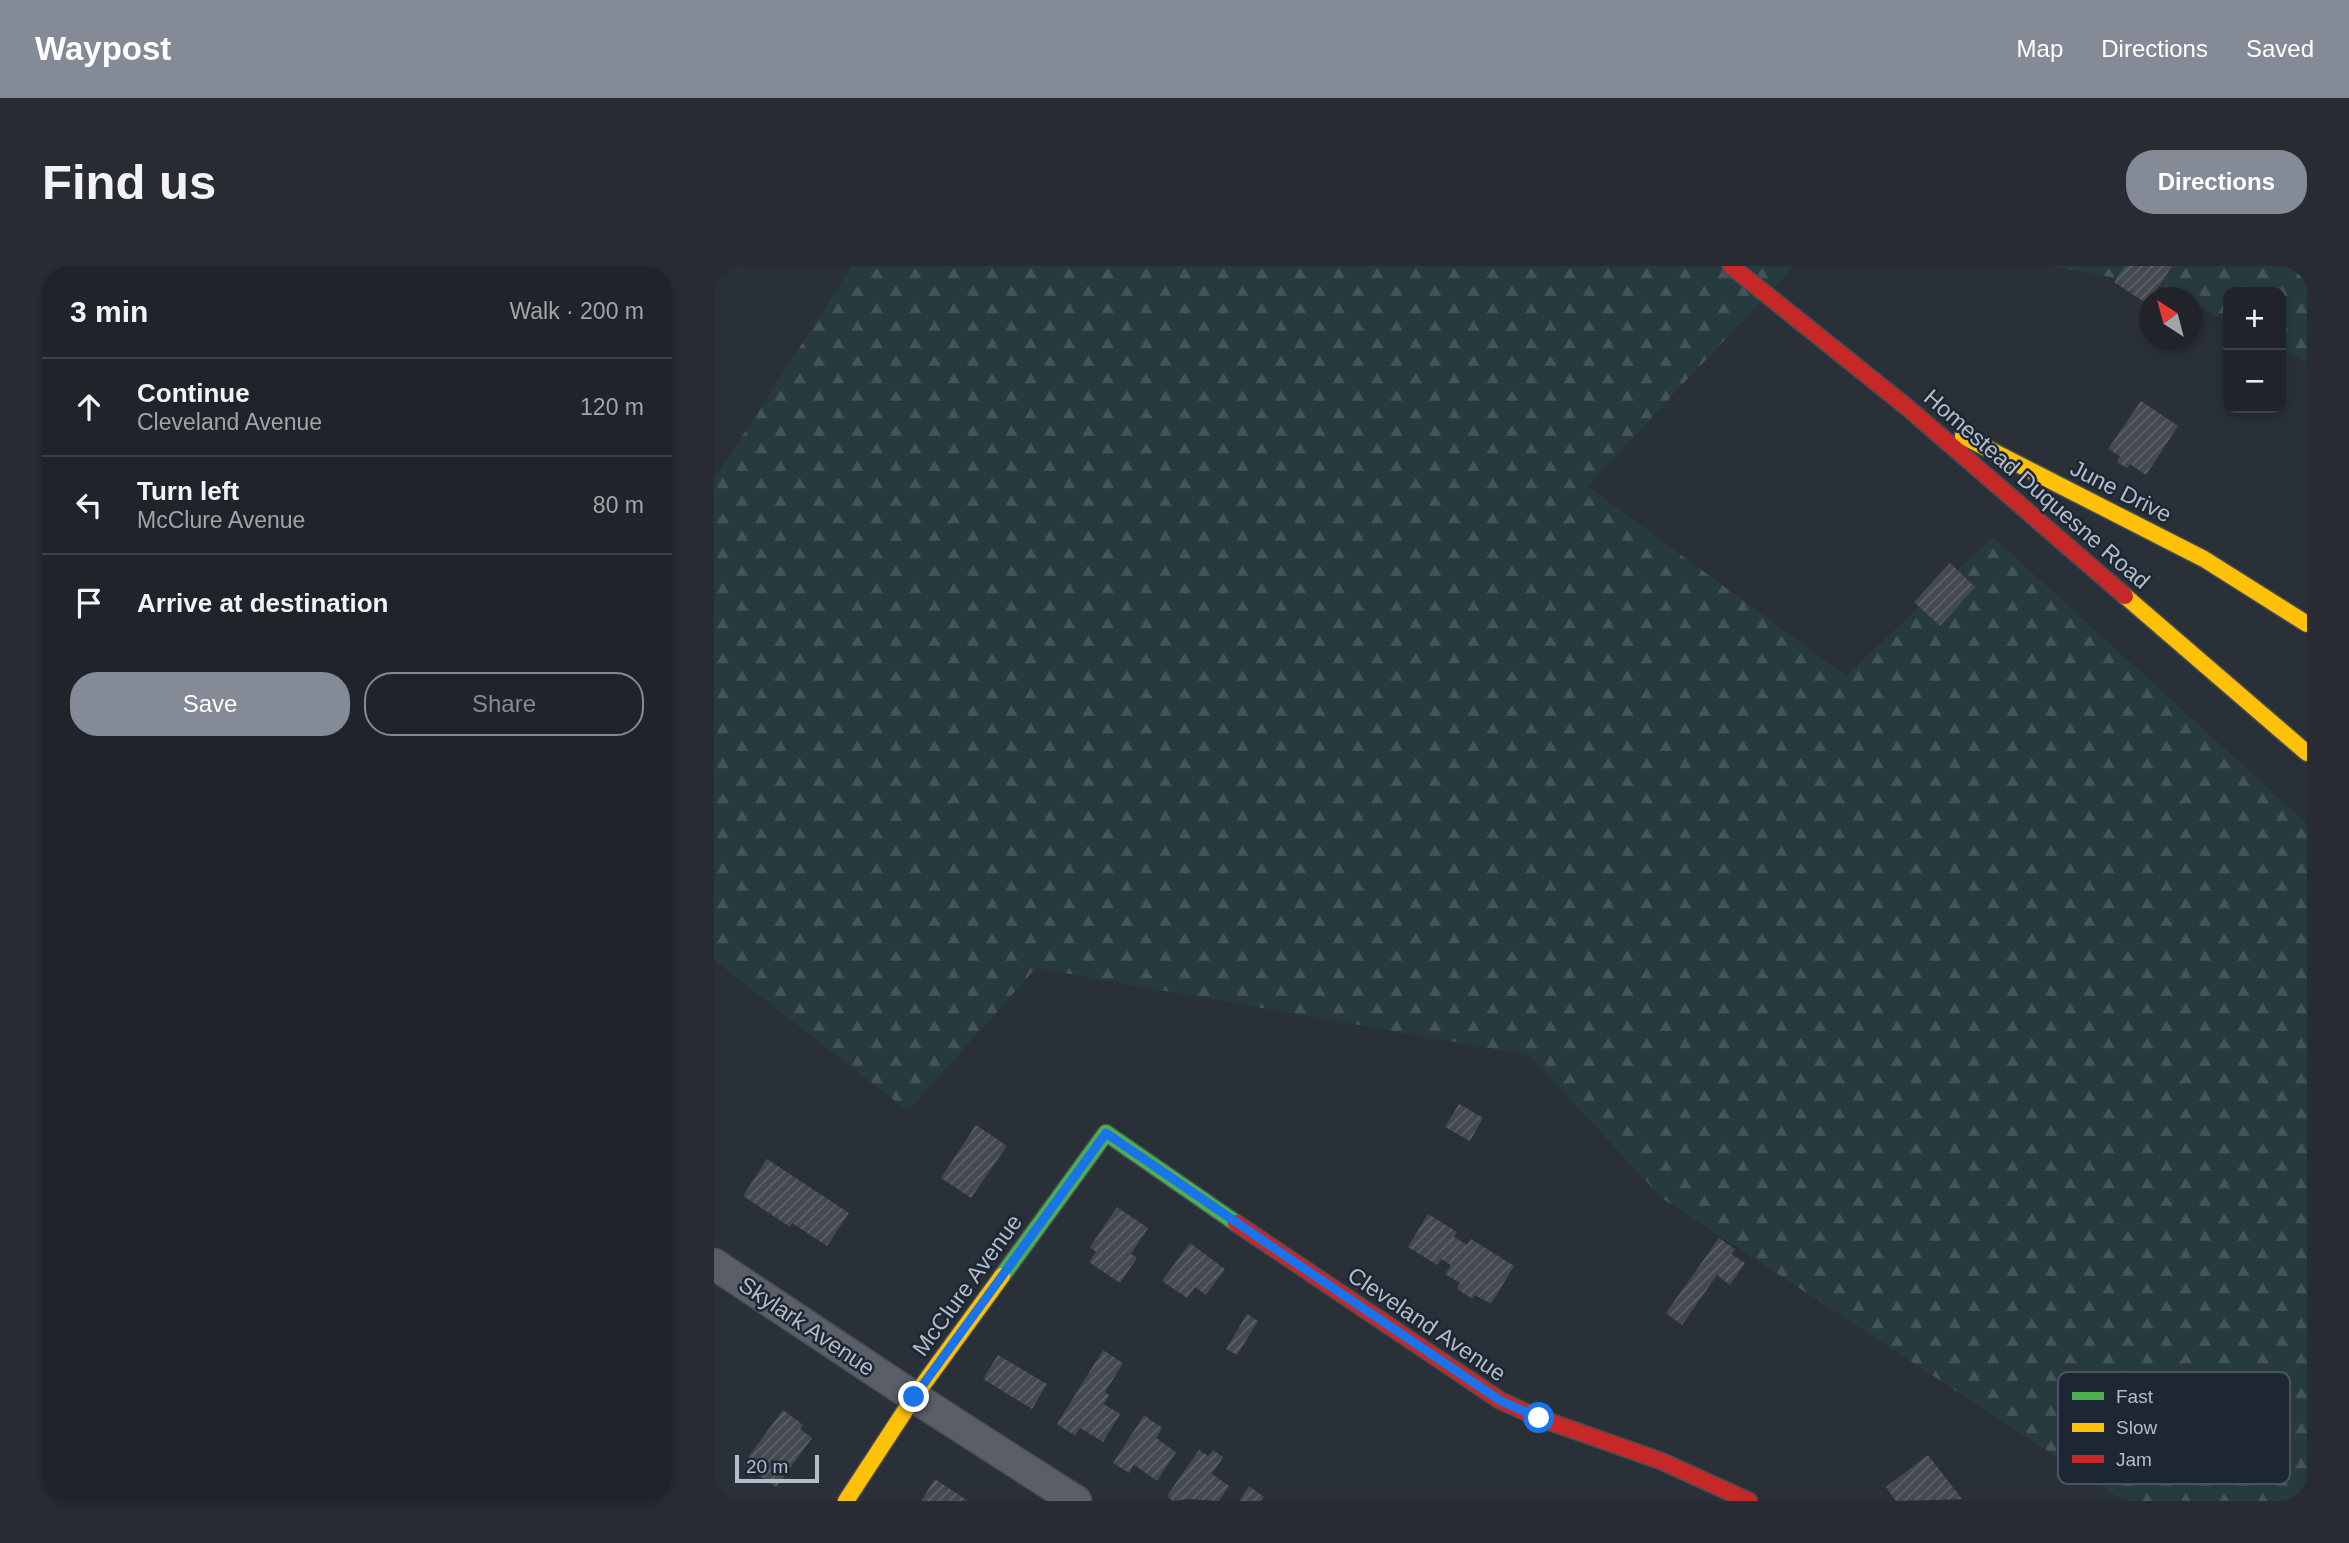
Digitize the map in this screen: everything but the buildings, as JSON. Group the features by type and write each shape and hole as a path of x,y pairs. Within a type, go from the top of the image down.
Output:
{"street":[{"name":"Homestead Duquesne Road","path":"1731,266 1908,408 2307,753"},
{"name":"June Drive","path":"1908,408 2204,559 2307,624"},
{"name":"McClure Avenue","path":"846,1501 914,1397 1106,1133"},
{"name":"Cleveland Avenue","path":"1106,1133 1501,1401 1539,1418 1661,1461 1749,1501"},
{"name":"Skylark Avenue","path":"714,1264 1076,1501"}],"green space":[{"path":"852,266 1794,266 1587,486 1846,676 1993,537 2307,824 2307,1501 2124,1501 2098,1484 2290,1484 2290,1372 2058,1372 2058,1458 1662,1198 1529,1055 1036,968 908,1111 714,960 714,480"},
{"path":"2052,266 2307,266 2307,362 2286,352 2286,287 2223,287 2223,319 2202,308 2202,287 2157,286"}],"traffic: fast":[{"path":"1002,1276 1106,1133 1236,1223"}],"traffic: slow":[{"path":"1963,436 2204,559 2307,624"},
{"path":"2125,596 2307,753"},
{"path":"846,1501 914,1397 1002,1276"}],"traffic: jam":[{"path":"1731,266 1908,408 2125,596"},
{"path":"1236,1223 1501,1401 1539,1418 1661,1461 1749,1501"}],"route":[{"path":"914,1397 1106,1133 1501,1401 1539,1418"}]}
